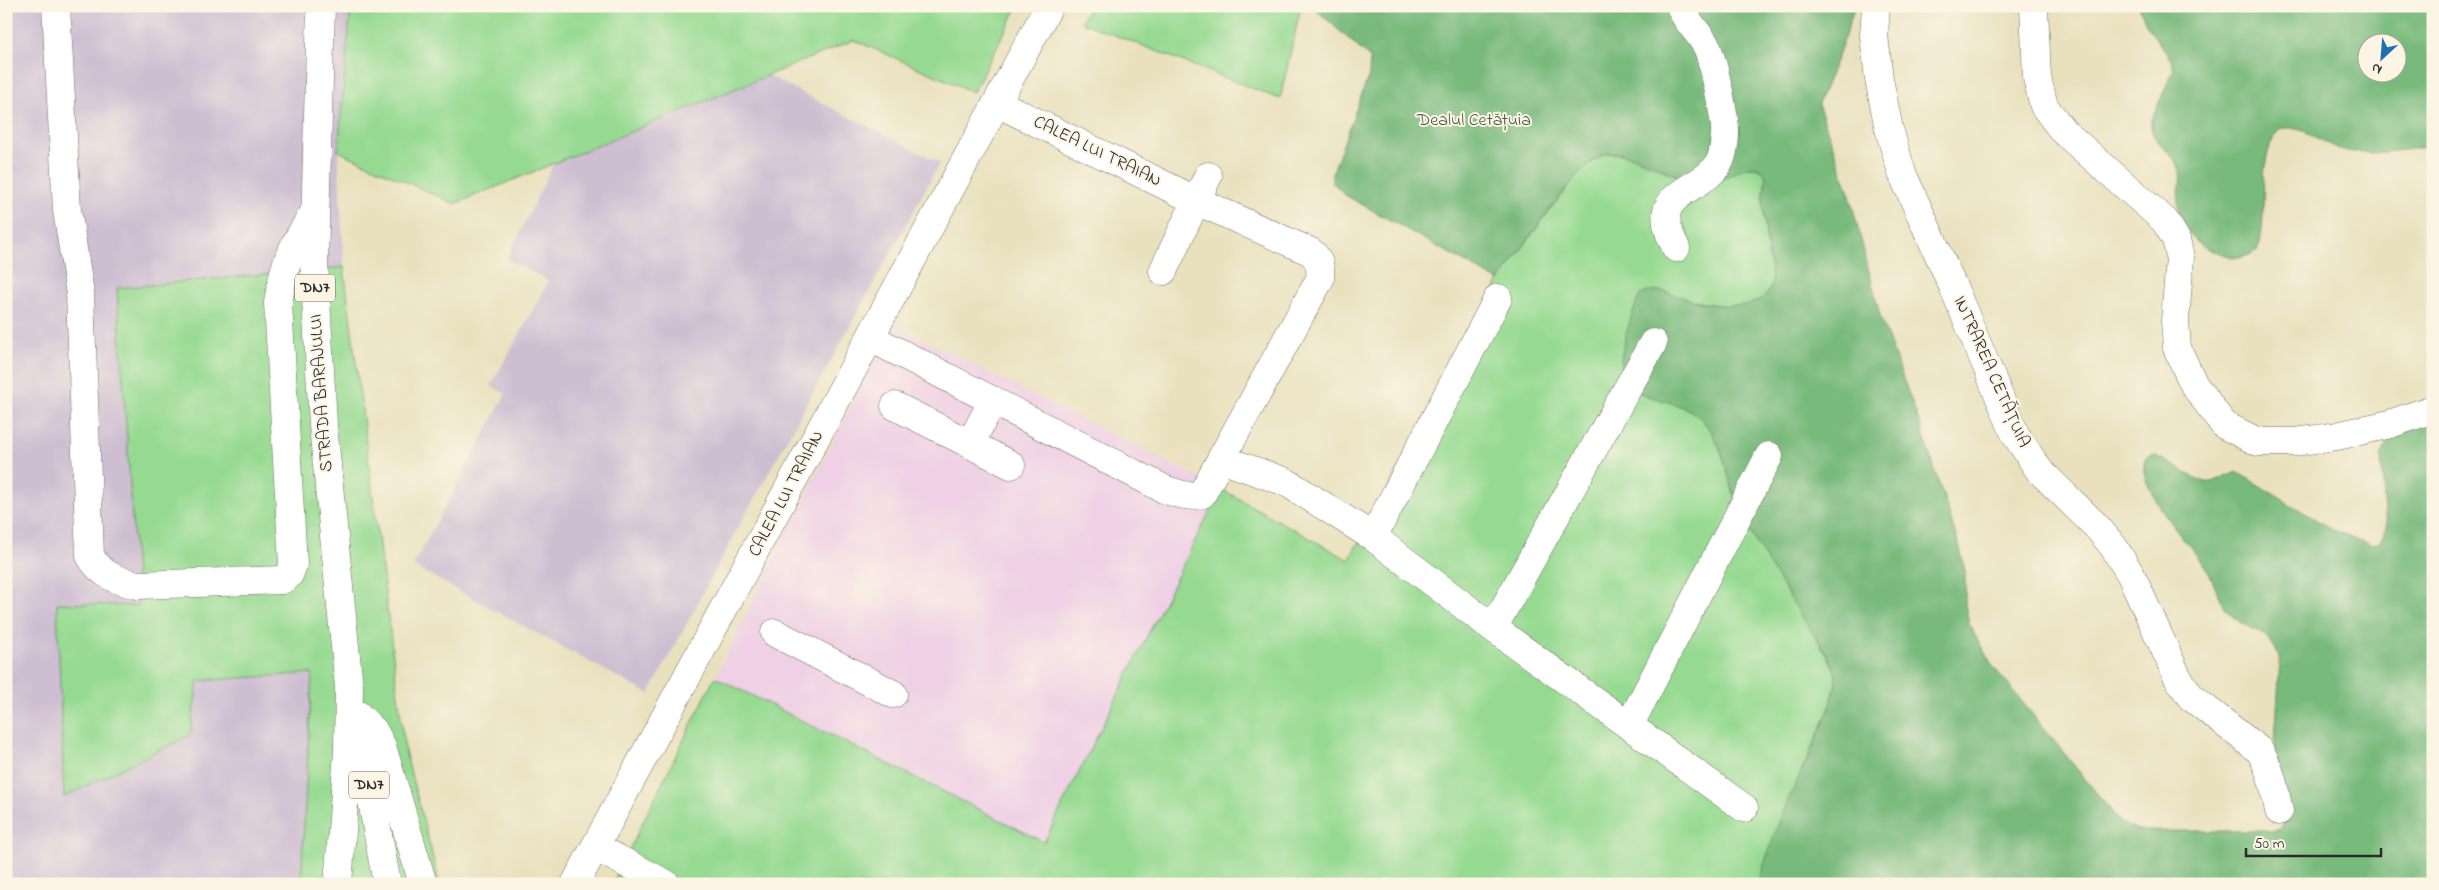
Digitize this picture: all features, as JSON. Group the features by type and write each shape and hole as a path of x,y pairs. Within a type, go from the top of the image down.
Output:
{"main road":[{"path":"56,6 67,210 80,294 90,556 105,574 118,581 138,585 282,580 289,575 294,565 278,303 282,274 290,250 315,211"},
{"name":"STRADA BARAJULUI","path":"322,6 314,262 318,350 349,687"},
{"name":"CALEA LUI TRAIAN","path":"575,884 1049,6"},
{"path":"1676,248 1669,232 1667,212 1672,200 1702,181 1719,163 1726,132 1715,75 1707,47 1682,14 1680,6"},
{"name":"INTRAREA CETĂȚUIA","path":"1876,6 1874,35 1879,79 1889,129 1902,174 1948,275 2015,434 2039,470 2097,527 2113,546 2131,575 2178,678 2191,697 2260,752 2267,762 2279,811"},
{"path":"2034,6 2037,78 2044,106 2063,131 2165,221 2176,239 2180,257 2174,321 2178,348 2194,385 2224,424 2258,442 2295,442 2337,436 2390,424 2433,409"},
{"name":"CALEA LUI TRAIAN","path":"993,400 1166,490 1183,496 1193,497 1202,494 1320,279 1321,268 1318,258 1311,252 1196,200 997,103"},
{"path":"1163,271 1208,176"},
{"path":"1373,537 1498,298"},
{"path":"871,338 993,400 970,444"},
{"path":"1493,628 1653,343"},
{"path":"895,406 1011,465"},
{"path":"1629,726 1769,456"},
{"path":"1222,459 1286,482 1373,537 1493,628 1744,808"},
{"path":"775,633 893,694"},
{"name":"DN7","path":"349,687 356,713 387,884"},
{"name":"DN7","path":"338,884 348,751 349,687"},
{"path":"356,713 374,731 382,746 408,827 423,884"},
{"path":"595,847 666,884"}],"shaded area":[{"path":"6,6 353,6 338,151 344,267 117,288 138,607 58,603 198,681 312,673 301,884 6,884"},
{"path":"767,75 940,163 738,528 649,694 413,566 506,394 491,386 549,281 507,259 554,163"},
{"path":"892,324 1221,489 1044,842 715,677"}],"green space":[{"path":"351,6 1018,6 973,92 854,40 455,204 338,151"},
{"path":"1090,6 1301,6 1280,99 1081,22"},
{"name":"Dealul Cetățuia","path":"1312,6 1855,6 1839,54 1818,104 1849,192 1881,319 1921,427 1959,545 1965,570 1965,604 1969,625 1992,665 2121,823 2138,831 2272,831 2280,829 2284,823 2275,743 2280,659 2269,640 2235,619 2225,608 2208,571 2155,499 2144,470 2146,458 2154,455 2206,482 2215,481 2237,472 2333,530 2372,545 2379,543 2386,529 2381,456 2389,441 2395,435 2416,423 2433,417 2433,884 1758,884 1782,815 1831,703 1836,676 1828,655 1781,584 1749,530 1737,504 1722,454 1710,431 1693,412 1637,391 1622,374 1621,358 1626,334 1640,295 1659,291 1698,302 1734,306 1755,302 1763,298 1769,291 1772,282 1765,230 1763,199 1766,179 1764,173 1759,168 1754,167 1740,170 1719,181 1694,181 1634,156 1619,153 1605,154 1593,161 1564,191 1499,281 1345,195 1332,182 1332,174 1369,75 1370,58"},
{"path":"2139,6 2433,6 2433,146 2375,153 2351,152 2333,146 2303,131 2287,128 2279,129 2271,143 2264,173 2263,220 2257,251 2247,256 2238,257 2218,253 2202,246 2190,234 2181,220 2178,202 2179,168 2176,161 2153,134 2151,127 2151,120 2174,69 2171,60 2146,24"},
{"path":"1606,153 1640,160 1681,178 1701,183 1715,181 1748,168 1760,169 1765,175 1763,202 1772,282 1766,295 1755,302 1740,305 1723,305 1705,303 1659,291 1635,389 1642,394 1686,407 1700,417 1716,437 1743,517 1784,588 1827,655 1836,674 1836,684 1831,705 1786,806 1758,884 612,884 715,677 1044,842 1221,489 1349,560 1499,281 1549,211 1583,169"},
{"path":"344,267 405,751 440,884 301,884 312,673 198,681 190,735 64,797 57,603 138,606 117,288"}]}
